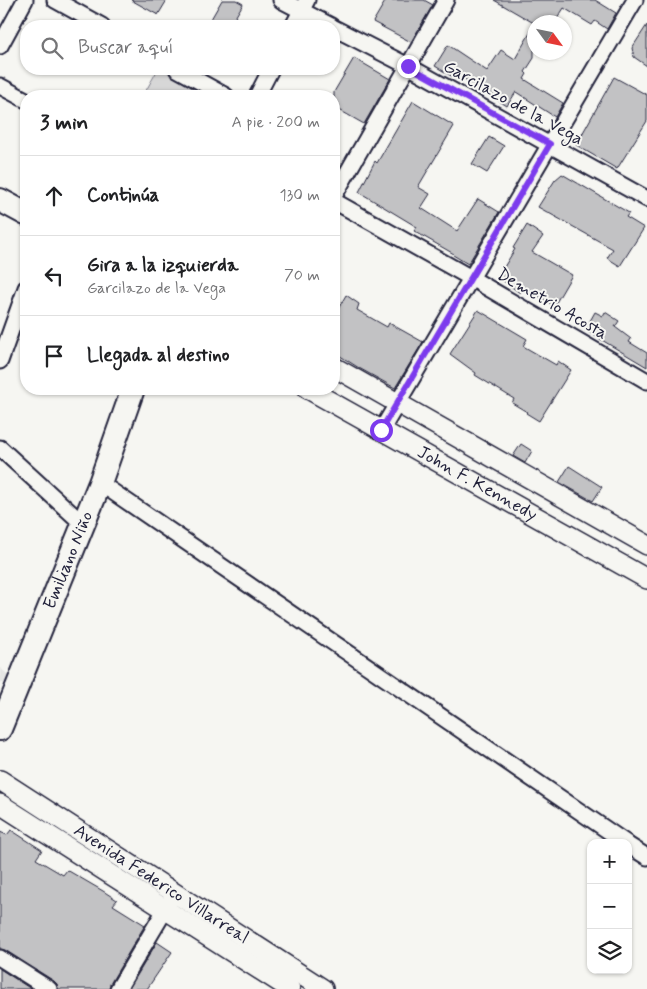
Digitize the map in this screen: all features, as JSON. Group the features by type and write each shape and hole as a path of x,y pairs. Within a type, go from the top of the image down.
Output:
{"main road":[{"path":"0,200 20,211"},
{"name":"Emiliano Niño","path":"0,729 100,483 131,395"}],"street":[{"path":"0,46 25,0"},
{"path":"55,0 91,20"},
{"name":"Garcilazo de la Vega","path":"281,0 304,5 323,20"},
{"path":"340,185 446,0"},
{"path":"381,430 635,0"},
{"path":"296,20 304,5"},
{"name":"Garcilazo de la Vega","path":"340,31 408,66 647,199"},
{"path":"188,75 215,90"},
{"path":"260,90 268,75"},
{"path":"0,86 20,97"},
{"name":"Demetrio Acosta","path":"340,204 471,278 647,381"},
{"path":"0,361 20,305"},
{"name":"John F. Kennedy","path":"340,371 647,545"},
{"name":"John F. Kennedy","path":"319,395 647,579"},
{"path":"0,448 83,524"},
{"path":"100,483 620,839"},
{"name":"Avenida Federico Villarreal","path":"0,780 323,989"},
{"name":"Avenida Federico Villarreal","path":"0,804 290,989"},
{"path":"632,847 647,857"},
{"path":"118,989 175,893"},
{"path":"0,958 48,989"}],"shaded area":[{"path":"155,75 188,75 215,90 146,90"},
{"path":"0,668 12,678 9,685 0,682"}],"building":[{"path":"131,0 167,0 158,15"},
{"path":"222,0 236,0 243,4 234,20 210,20"},
{"path":"386,0 424,0 433,5 411,42 373,22"},
{"path":"494,0 595,0 616,13 607,29 595,21 592,25 564,8 560,15 527,15 527,19"},
{"path":"647,25 647,66 634,57 632,48"},
{"path":"527,38 527,60 533,60 525,72 527,74 524,79 563,103 555,117 516,92 507,106 463,78 461,82 435,66 448,45 487,71 501,50 515,59"},
{"path":"354,58 390,79 364,124 340,110 340,90 335,90"},
{"path":"614,77 647,95 647,121 617,169 576,145"},
{"path":"413,101 454,126 418,187 430,194 421,208 457,231 478,199 499,212 468,264 414,231 417,227 359,192 375,161 377,163"},
{"path":"489,137 504,146 487,173 472,164"},
{"path":"562,174 629,213 626,217 644,228 620,266 607,258 613,249 538,207 555,180"},
{"path":"527,225 543,236 532,252 572,275 554,306 524,287 520,293 498,277"},
{"path":"346,295 359,304 357,310 387,327 389,323 423,342 395,388 340,356 340,306"},
{"path":"478,310 527,339 523,346 556,365 558,361 571,370 539,421 512,403 514,399 475,375 476,373 450,354"},
{"path":"595,312 603,316 605,312 619,321 615,327 631,339 629,342 647,353 647,367 585,330"},
{"path":"521,444 532,451 525,463 513,456"},
{"path":"569,466 602,487 593,501 559,482"},
{"path":"11,830 42,850 36,859 63,875 67,870 103,891 117,900 113,905 145,925 110,984 109,989 58,989 54,981 5,950 0,949 0,832 7,835"},
{"path":"157,942 172,952 147,989 129,989"},
{"path":"0,969 31,989 0,989"}],"route":[{"path":"381,430 550,144 408,66"}]}
